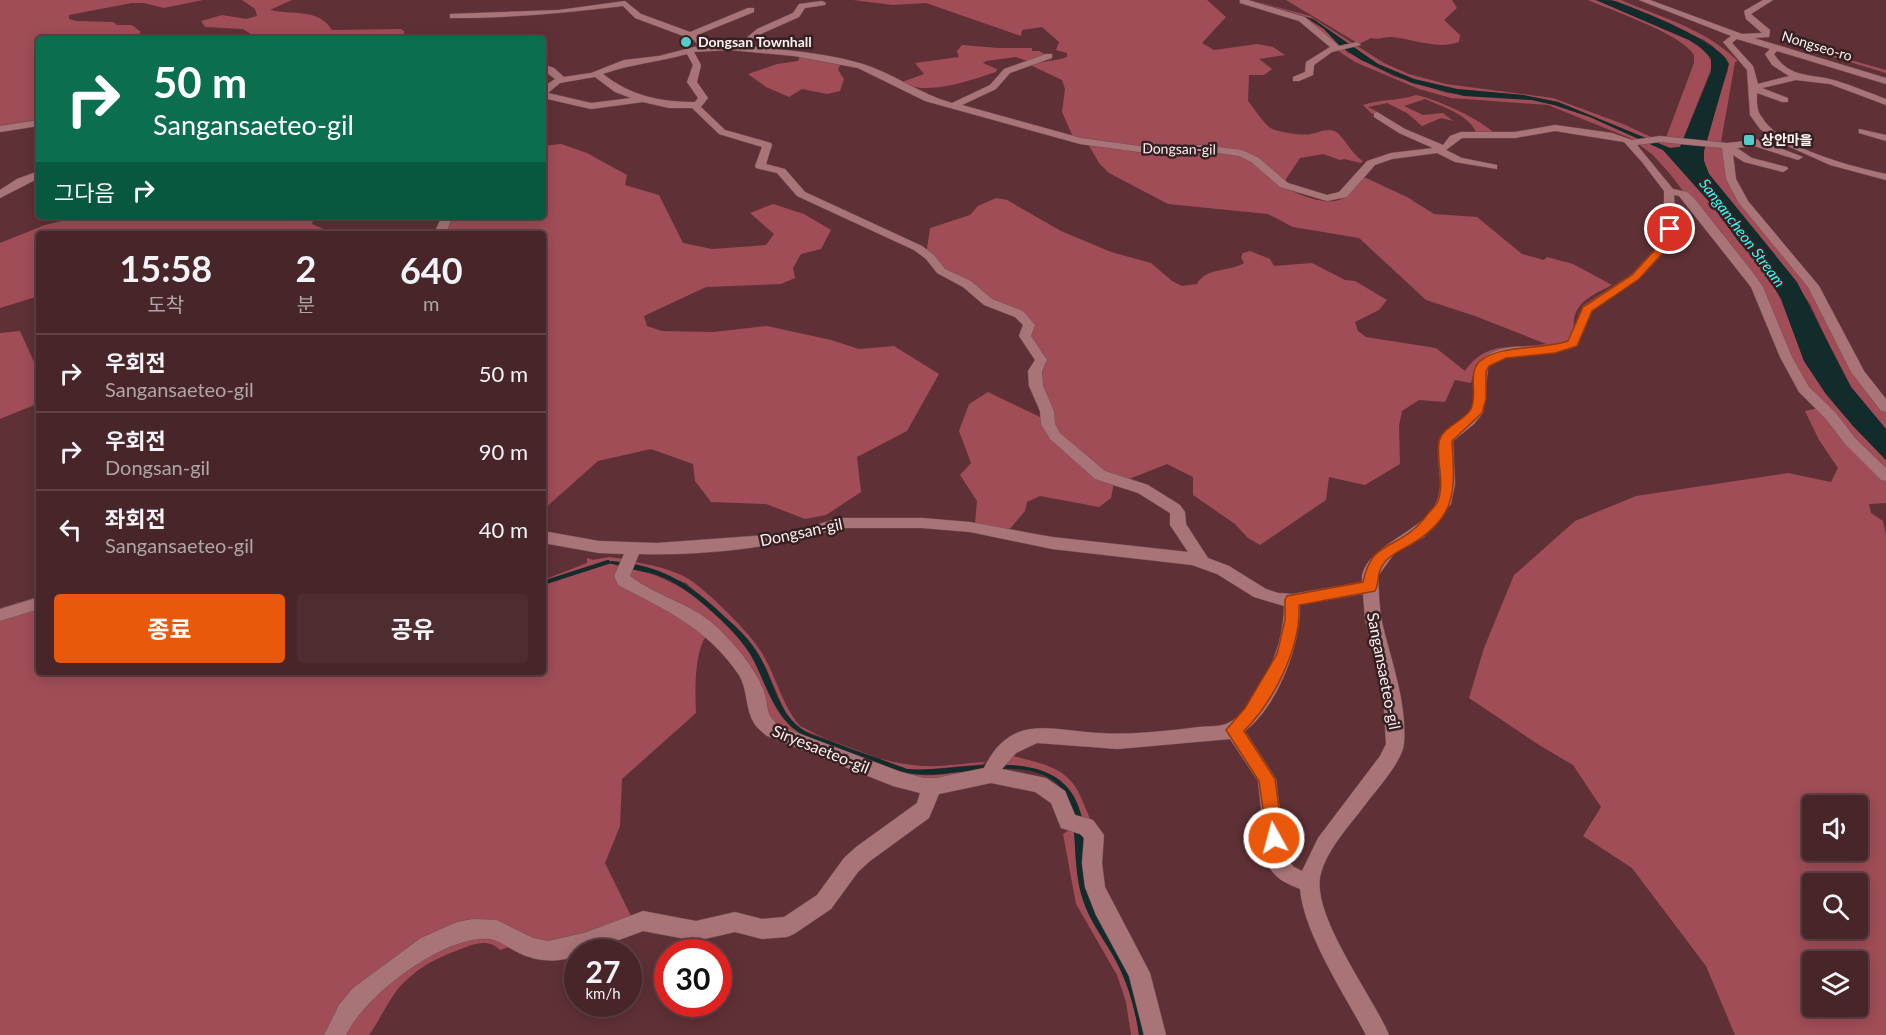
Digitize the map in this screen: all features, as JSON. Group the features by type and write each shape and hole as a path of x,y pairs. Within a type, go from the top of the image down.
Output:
{"street":[{"name":"Nongseo-ro","path":"1643,0 1740,36 1886,81"},
{"path":"1757,143 1766,136 1753,110 1751,70 1727,42 1740,36 1767,33 1747,13 1769,0"},
{"path":"1243,1 1300,17 1317,28 1337,47"},
{"path":"453,16 504,16 559,12 625,3 638,16 700,40 704,48"},
{"path":"740,48 763,29 796,15 802,6 822,3"},
{"path":"690,35 751,10"},
{"path":"1680,15 1712,35"},
{"path":"1317,28 1329,28"},
{"path":"1722,42 1733,50"},
{"path":"1296,79 1310,73 1310,64 1319,56 1337,47 1355,45"},
{"path":"1733,50 1738,46 1758,45 1776,48"},
{"name":"Dongsan-gil","path":"546,91 551,85 562,80 597,74 624,63 660,60 689,50 740,48 794,53 856,65 893,80 924,98 1092,143 1138,149 1203,148 1242,153 1255,160 1284,185 1326,198 1343,195 1366,167 1375,161 1440,149 1461,135 1515,135 1555,128 1617,137 1634,143"},
{"path":"1776,48 1769,54 1772,60 1796,77"},
{"path":"546,96 591,106 612,105 638,99 657,100 669,105 695,106 701,104 703,98 692,82 697,65 689,50"},
{"path":"955,105 993,87 1003,74 1011,69 1049,56"},
{"path":"546,69 554,72 562,80"},
{"path":"597,74 618,90 632,94 638,99"},
{"path":"1752,88 1796,77 1828,81 1886,102"},
{"path":"1752,88 1785,100"},
{"path":"695,106 722,132 767,145 760,166 782,172 801,194 918,248 930,256 941,271 968,284 988,302 1013,311 1027,320 1029,324 1025,336 1041,360 1035,375 1036,386 1047,411 1050,430 1100,475 1143,489 1175,509 1178,512 1178,525 1202,562"},
{"path":"1377,115 1402,131 1463,162 1493,167"},
{"path":"0,129 36,123"},
{"path":"1761,124 1783,140 1812,155"},
{"path":"1862,131 1886,138"},
{"path":"1783,140 1724,146 1661,140 1634,143 1669,191 1683,194 1690,200 1750,276 1757,287 1786,357 1804,389 1832,416 1850,441 1886,477"},
{"path":"1757,143 1779,145 1885,173"},
{"path":"1757,143 1798,157"},
{"path":"1724,146 1753,162 1783,169"},
{"path":"1724,146 1731,179 1743,202 1813,286 1858,372 1886,408"},
{"path":"0,195 21,181 36,175"},
{"name":"Sangansaeteo-gil","path":"1378,1035 1314,912 1309,883 1317,858 1325,844 1386,762 1396,742 1386,668 1373,619 1370,587 1374,567 1389,550 1419,533 1444,504 1448,484 1446,441 1448,435 1476,413 1480,399 1482,367 1503,354 1555,350 1573,343 1587,309 1635,277 1667,243 1670,236 1669,191"},
{"name":"Dongsan-gil","path":"546,538 598,547 629,560 789,537 838,523 882,521 952,525 1052,543 1202,562 1223,570 1271,597 1292,600 1370,587"},
{"name":"Siryesaeteo-gil","path":"629,560 622,576 625,582 689,615 722,643 750,680 764,726 891,776 931,787 993,769 1047,787 1058,797 1066,820 1089,828 1094,835 1093,875 1097,893 1139,973 1155,1035"},
{"path":"993,769 1008,748 1036,735 1116,741 1234,730 1251,713 1285,655 1293,620 1292,600"},
{"path":"0,615 36,604"},
{"path":"1234,730 1267,779 1277,863 1287,874 1309,883"},
{"path":"335,1035 342,1019 360,996 411,956 444,937 457,933 474,929 496,930 525,947 546,951 567,948 643,921 696,931 735,922 762,929 787,927 824,902 863,854 922,812 931,787"}],"shaded area":[{"path":"0,0 203,0 164,8 144,3 132,3 69,15 69,19 76,21 132,25 141,32 137,36 36,36 36,122 0,128"},
{"path":"242,0 292,0 270,10 312,15 320,18 332,30 401,29 405,36 254,36 243,29 205,27 201,21 222,15 246,19 257,16 255,9"},
{"path":"853,0 1207,0 1226,17 1202,43 1214,50 1257,44 1273,47 1285,55 1259,59 1272,69 1264,75 1249,75 1248,101 1266,124 1277,130 1296,134 1334,131 1363,161 1361,163 1340,160 1323,154 1300,158 1284,182 1279,185 1311,198 1337,201 1349,194 1364,177 1407,197 1434,214 1477,217 1522,254 1544,260 1547,257 1573,264 1612,285 1591,297 1577,309 1573,333 1564,344 1491,354 1476,364 1471,383 1455,380 1445,402 1419,400 1402,411 1399,426 1400,464 1365,485 1329,477 1326,500 1260,545 1248,538 1235,524 1193,495 1193,477 1167,464 1124,481 1109,478 1059,438 1041,393 1040,368 1046,365 1046,361 1028,339 1032,325 946,272 924,250 927,249 930,228 970,215 978,206 996,198 1007,200 1061,231 1111,252 1151,263 1172,281 1182,286 1197,284 1212,272 1244,263 1241,257 1243,253 1250,251 1270,259 1274,266 1312,263 1345,280 1355,281 1387,300 1379,310 1355,322 1358,331 1366,337 1436,348 1465,371 1473,361 1491,350 1546,344 1475,316 1426,300 1359,238 1293,227 1268,214 1168,204 1109,173 1099,163 1088,144 1073,137 1062,112 1065,89 1062,80 1030,65 1067,57 1067,53 1056,50 1059,42 1042,27 1022,30 1021,36 926,3 893,5"},
{"path":"1251,0 1310,16 1384,63 1409,74 1446,84 1553,98 1623,124 1664,143 1694,63 1694,55 1687,47 1662,31 1588,0 1596,0 1689,40 1706,52 1713,64 1680,147 1670,148 1558,102 1523,95 1457,89 1414,79 1378,64 1313,19"},
{"path":"1286,0 1452,0 1457,8 1444,20 1460,35 1459,42 1442,45 1391,37 1371,38 1359,44"},
{"path":"1612,0 1621,0 1698,32 1738,61 1735,62 1721,142 1728,179 1801,274 1886,412 1886,429 1851,387 1810,304 1773,252 1709,174 1704,161 1706,142 1712,116 1728,70 1714,47 1704,40"},
{"path":"1302,16 1324,29 1347,52 1393,76 1447,93 1532,100 1554,105 1590,117 1663,150 1713,206 1739,242 1762,267 1781,299 1804,361 1826,394 1886,460 1886,474 1807,389 1767,305 1671,175 1653,155 1632,139 1548,105 1451,98 1419,89 1355,62 1337,50 1317,27"},
{"path":"1771,38 1886,70 1886,73"},
{"path":"962,45 1032,48 1032,51 1039,51 1046,55 1030,62 1016,57 986,61 983,63 997,69 996,72 949,86 923,88 902,82 924,74 915,63 959,57 957,51"},
{"path":"800,56 840,65 838,70 844,79 840,91 827,94 802,89 789,97 766,87 748,74 777,64 798,61"},
{"path":"1416,95 1457,110 1494,133 1476,132 1461,116 1425,99 1404,106 1423,115 1443,113 1453,121 1441,118 1422,126 1407,113 1387,103 1368,107 1378,112 1372,114 1363,105"},
{"path":"561,144 587,153 627,175 625,185 659,195 683,243 712,249 766,245 774,234 750,213 773,204 804,214 831,230 821,249 801,254 793,268 795,278 781,284 706,287 644,316 647,326 662,331 713,332 767,326 831,340 859,349 894,346 939,374 907,431 857,457 861,492 826,515 805,519 766,504 711,502 695,481 693,464 651,449 598,461 546,507 546,231 445,231 449,219 546,219 546,146"},
{"path":"70,219 314,219 312,224 328,231 36,231 36,297 0,308 0,243 45,225"},
{"path":"20,331 36,366 36,404 0,419 0,333"},
{"path":"988,392 1044,419 1114,483 1111,498 1099,507 1040,496 1027,502 1025,511 1007,532 975,523 977,501 960,475 971,463 959,431 969,404"},
{"path":"1819,408 1886,479 1886,503 1869,504 1871,513 1883,521 1886,535 1886,1035 1735,1035 1706,966 1632,868 1583,836 1601,807 1573,765 1469,698 1484,648 1514,575 1575,521 1636,496 1788,473 1831,482 1838,468 1819,440 1805,411"},
{"path":"609,557 625,559 620,574 708,634 703,641 698,660 696,713 622,779 620,826 605,863 631,916 553,944 444,933 331,1035 0,1035 0,618 36,606 36,675 546,675 546,579 587,563 587,558 593,560"},
{"path":"635,562 681,575 716,602 762,653 788,709 800,726 828,739 800,729 786,714 766,668 748,640 686,583 633,565"},
{"path":"631,569 666,580 683,589 714,612 740,639 750,654 772,701 783,718 799,732 831,746 784,728 766,715 745,665 628,578"},
{"path":"836,748 922,775 981,768 977,771 921,781"},
{"path":"1010,755 1048,766 1065,775 1078,791 1091,821 1082,818 1071,793 1053,777 1031,769 1004,765"},
{"path":"876,758 924,766 985,762 921,770 907,769"},
{"path":"1074,831 1083,900 1124,977 1139,1035 1131,1035 1126,1002 1117,975 1076,904 1063,834"},
{"path":"486,932 512,946 500,950 491,944 477,944 440,957 413,974 397,990 369,1035 338,1035 404,965"}],"water":[{"name":"Sangancheon Stream","path":"1246,0 1313,19 1378,64 1414,79 1457,89 1523,95 1558,102 1670,148 1680,147 1711,72 1711,58 1689,40 1596,0 1615,1 1642,11 1678,27 1711,46 1723,55 1729,64 1704,151 1704,161 1709,174 1797,282 1851,387 1886,429 1886,460 1826,394 1804,361 1781,299 1762,267 1739,242 1713,206 1663,150 1590,117 1554,105 1532,100 1464,96 1412,83 1361,60 1339,45 1324,29 1310,19"},
{"path":"612,561 645,567 674,578 687,585 712,605 752,644 784,709 799,727 810,734 907,769 981,765 1032,768 1053,776 1070,790 1083,824 1089,896 1098,918 1128,971 1145,1035 1139,1035 1132,1003 1121,972 1083,900 1078,877 1071,808 1061,787 1044,775 1023,770 999,769 926,775 907,773 869,762 808,737 797,731 780,713 749,652 720,619 666,578 604,563"}],"waterway":[{"path":"546,582 608,562"}],"place":[{"name":"Dongsan Townhall","path":"686,42"},
{"name":"상안마을","path":"1749,140"}],"route":[{"path":"1274,838 1267,779 1234,730 1251,713 1285,655 1293,620 1292,600 1370,587 1374,567 1381,558 1389,550 1419,533 1444,504 1448,484 1446,441 1448,435 1476,413 1480,399 1479,378 1484,364 1503,354 1555,350 1569,346 1576,340 1587,309 1635,277 1667,243 1670,229"}]}
